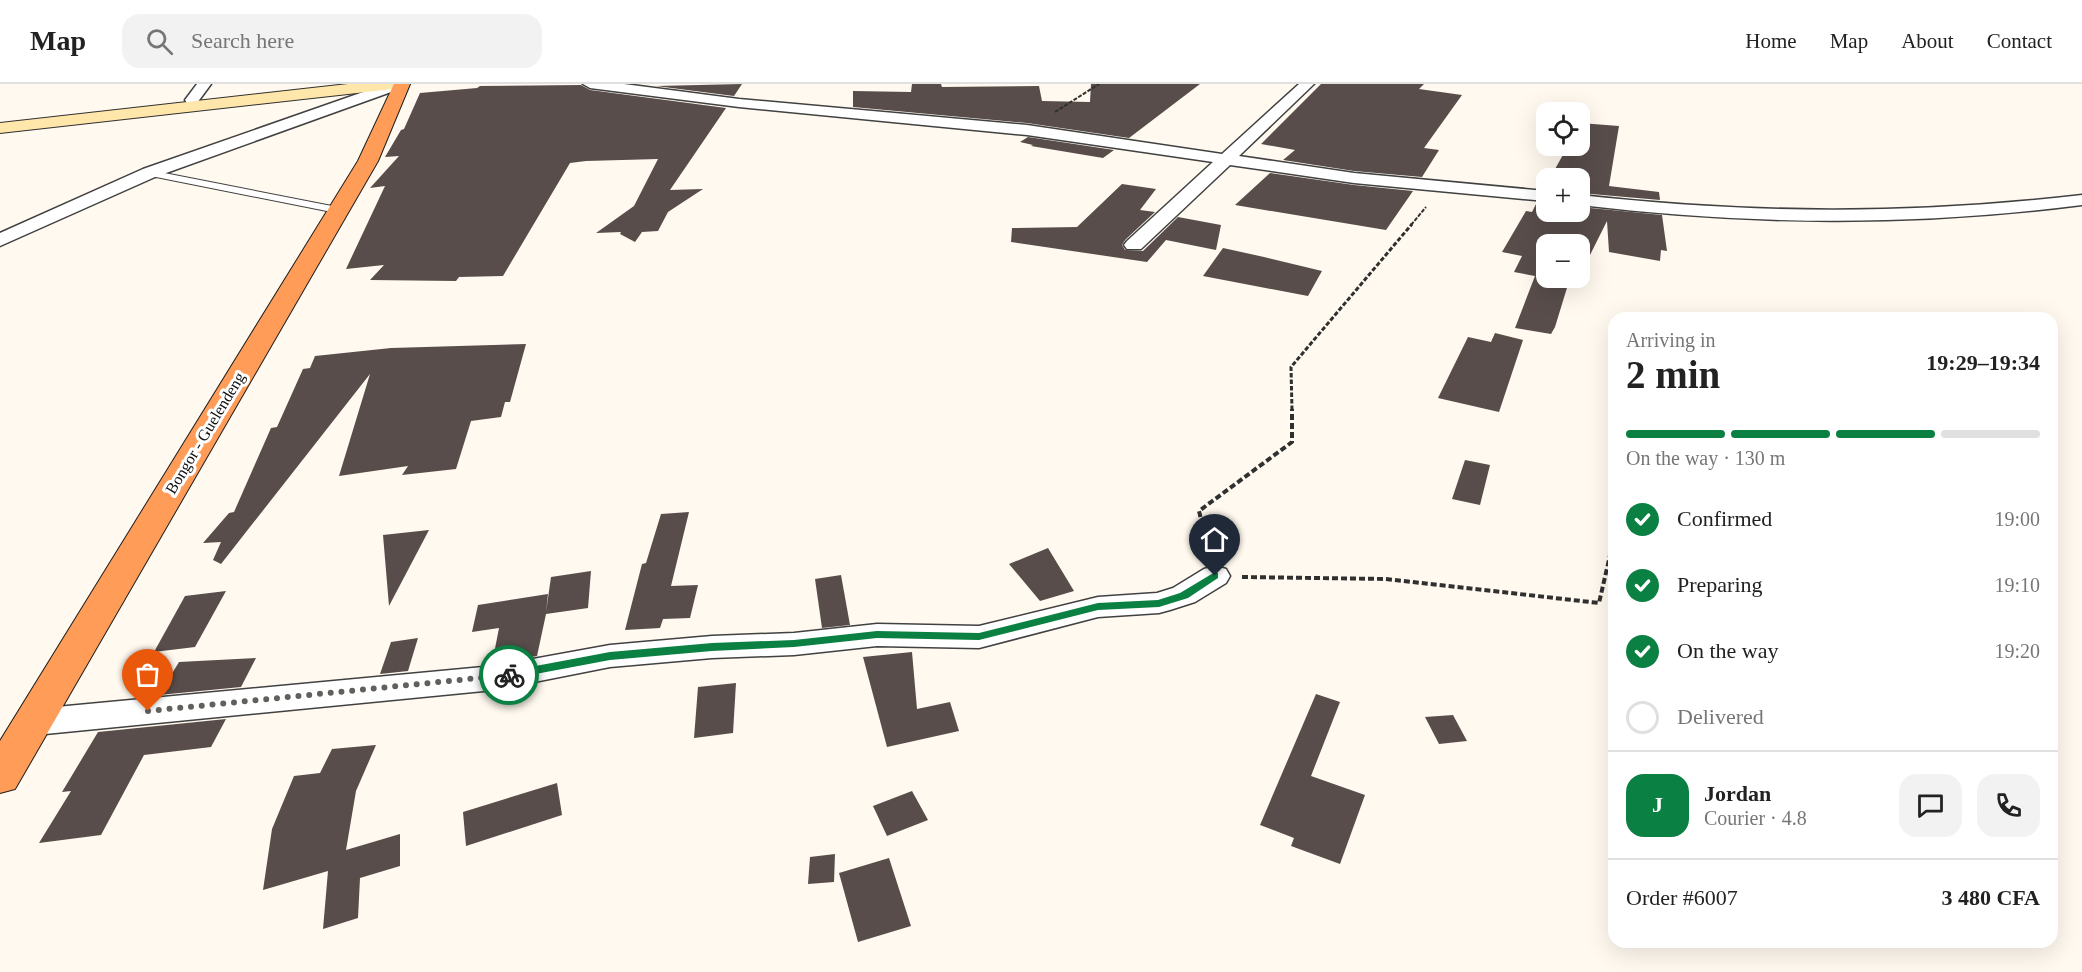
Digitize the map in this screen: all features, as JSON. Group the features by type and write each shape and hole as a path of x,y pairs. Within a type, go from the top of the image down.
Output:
{"highway":[{"name":"Bongor - Guelendeng","path":"0,777 35,722 368,161 401,84"}],"main road":[{"path":"0,121 338,84"},
{"path":"0,128 393,84"}],"street":[{"path":"192,100 204,84"},
{"path":"0,240 149,173 401,84"},
{"path":"590,84 739,103 1027,130 1354,178 1536,195"},
{"path":"1134,245 1223,159 1306,84"},
{"path":"1590,201 1696,213 1840,218 1963,214 2082,200"},
{"path":"35,722 494,678 622,655 712,647 794,644 877,634 979,637 1098,607 1159,603 1184,595 1215,576"}],"lane":[{"path":"149,173 337,210"}],"path":[{"path":"1027,130 1099,84"},
{"path":"1444,186 1291,368 1292,442 1199,511 1215,576 1329,580 1386,579 1599,603 1608,564"}],"building":[{"path":"742,84 734,96 656,86"},
{"path":"912,84 941,84 942,87 1039,86 1042,101 1090,102 1091,84 1200,84 1129,138 1027,123 853,107 853,91 911,92"},
{"path":"1321,84 1424,84 1419,89 1462,95 1424,148 1439,150 1422,177 1354,171 1283,160 1295,150 1261,144"},
{"path":"581,85 590,90 726,108 670,190 703,189 668,212 658,231 642,232 635,242 620,234 621,232 596,233 634,206 658,159 586,161 570,163 503,276 459,277 456,281 370,280 384,265 346,269 385,186 370,188 399,156 385,157 401,130 404,129 420,93 480,86"},
{"path":"1590,124 1619,126 1609,186 1659,192 1660,200 1590,194 1590,168 1556,168 1562,156 1590,156"},
{"path":"1028,137 1114,150 1103,158 1031,146 1033,145 1020,142"},
{"path":"1270,173 1413,191 1386,230 1235,205"},
{"path":"1122,184 1156,189 1140,210 1155,212 1125,240 1122,245 1125,250 1143,251 1178,217 1221,225 1216,250 1166,240 1147,262 1011,242 1012,228 1077,227"},
{"path":"1536,204 1536,222 1590,222 1590,208 1662,215 1667,251 1661,250 1660,261 1609,252 1607,221 1590,255 1590,234 1536,234 1536,288 1567,288 1551,334 1515,328 1535,276 1514,272 1522,256 1502,252 1526,211 1532,212"},
{"path":"1223,248 1322,271 1308,296 1203,276"},
{"path":"1495,333 1523,340 1499,412 1438,398 1468,337 1491,342"},
{"path":"526,344 510,402 505,402 501,417 471,421 456,469 402,475 408,466 339,476 370,374 221,564 213,560 221,542 203,543 229,513 234,512 271,428 277,427 303,369 310,368 315,356 391,348"},
{"path":"1465,460 1490,465 1480,505 1452,499"},
{"path":"689,512 671,586 698,585 690,618 663,619 660,628 625,630 642,564 646,563 661,514"},
{"path":"429,530 389,606 383,535"},
{"path":"1048,548 1074,591 1040,601 1009,564"},
{"path":"591,571 588,608 546,614 537,656 492,664 499,628 472,632 478,605 548,594 546,612 551,577"},
{"path":"841,575 850,625 822,628 815,579"},
{"path":"226,591 195,647 154,652 185,596"},
{"path":"418,638 408,671 380,674 391,642"},
{"path":"912,652 917,709 950,702 959,731 887,747 863,657"},
{"path":"256,658 241,687 159,695 179,662"},
{"path":"736,683 733,733 694,738 698,687"},
{"path":"1316,694 1340,702 1311,776 1365,795 1340,864 1291,846 1294,838 1260,825"},
{"path":"1453,715 1467,741 1439,744 1425,717"},
{"path":"226,719 211,747 144,755 101,835 39,843 71,791 62,792 98,732"},
{"path":"376,745 356,791 346,850 400,834 400,866 360,878 358,918 323,929 328,871 263,890 272,829 294,776 320,773 332,749"},
{"path":"557,783 562,815 466,846 463,812"},
{"path":"912,791 928,820 887,836 873,806"},
{"path":"835,854 834,882 808,884 810,857"},
{"path":"889,858 911,926 858,942 839,873"}],"way so far":[{"path":"148,711 509,675"}],"route":[{"path":"509,675 610,656 712,647 794,644 877,634 979,637 1098,607 1159,603 1184,595 1215,576"}]}
